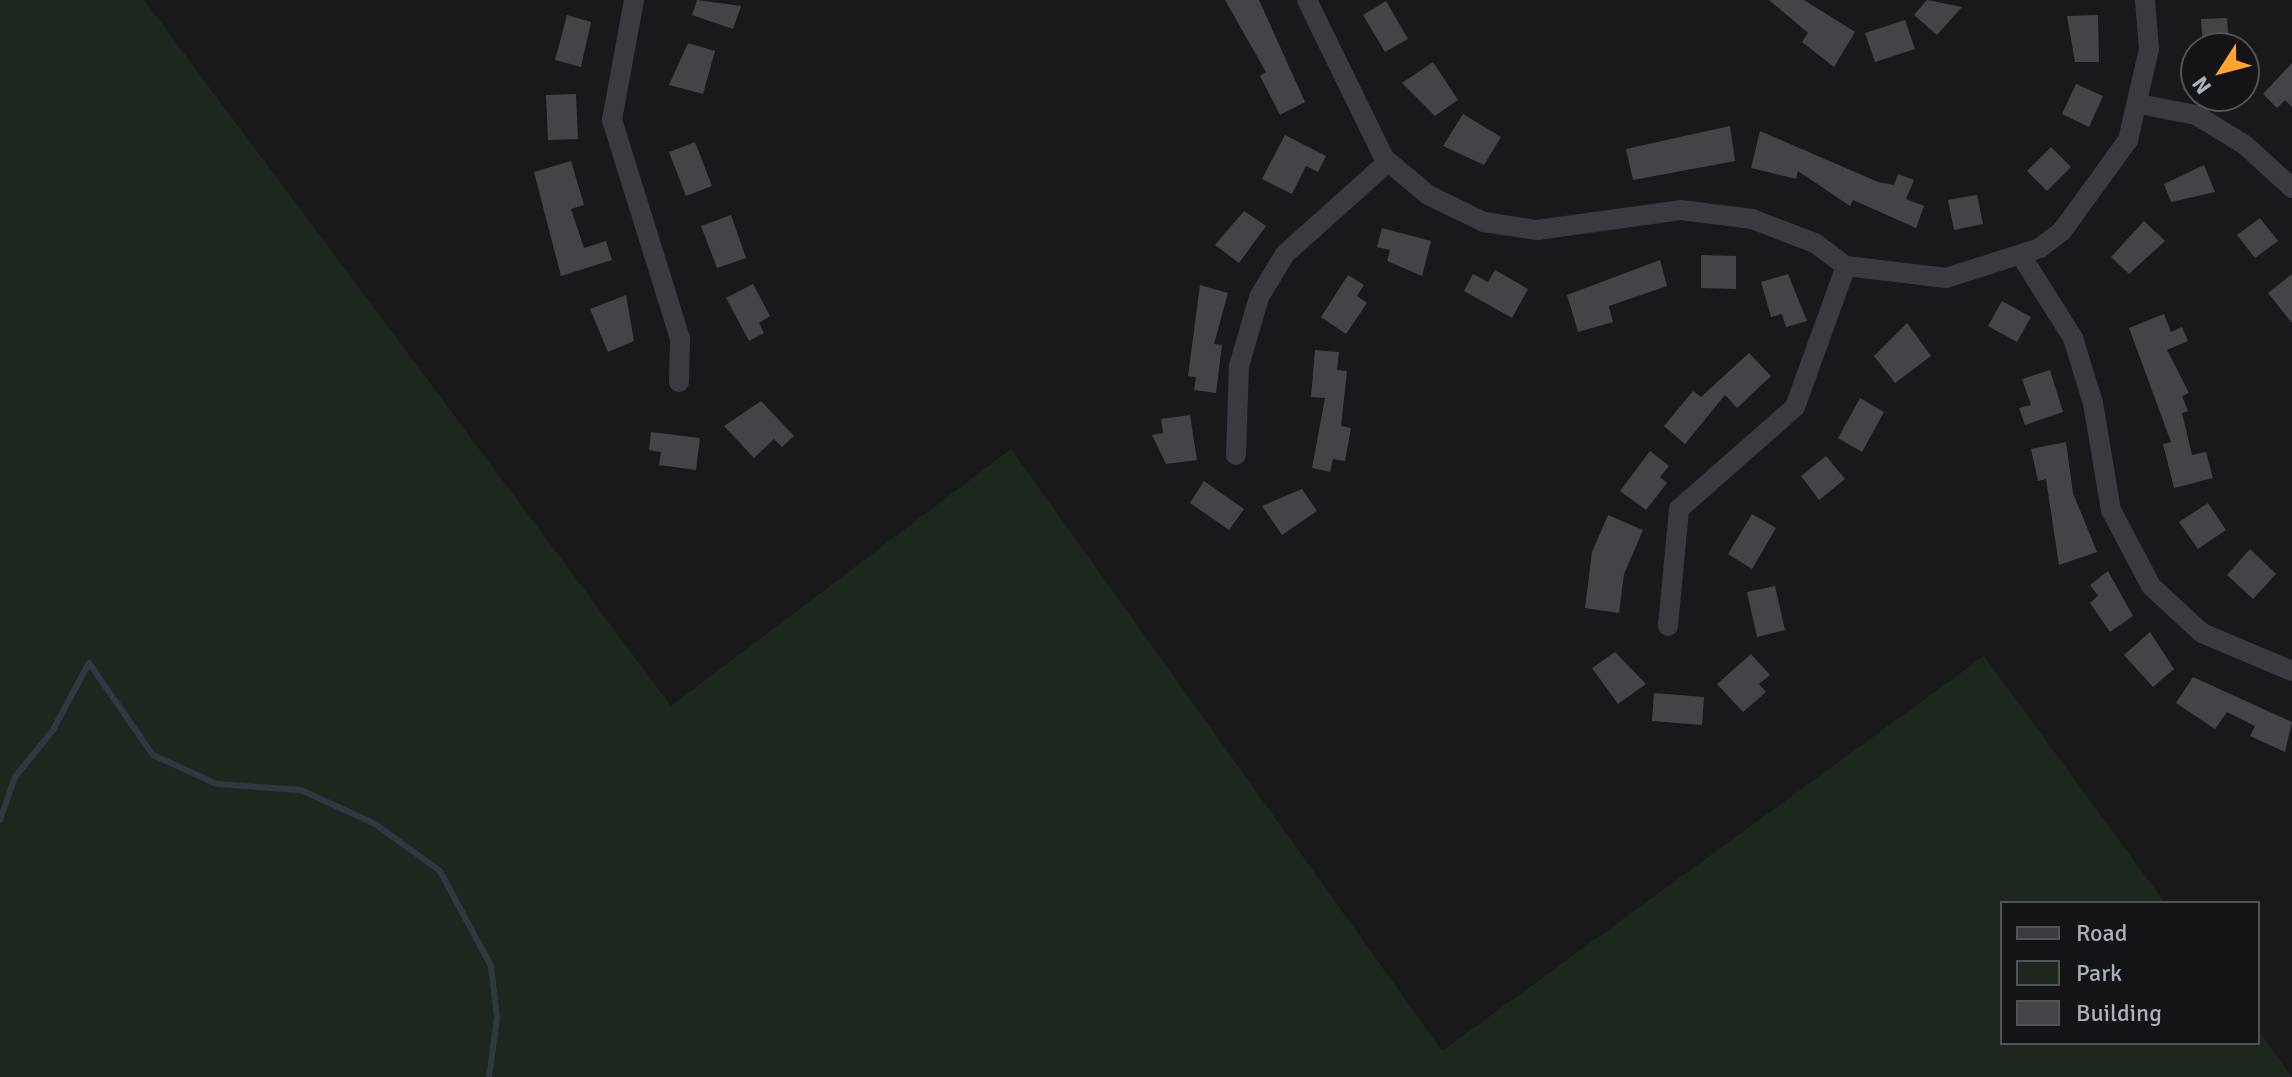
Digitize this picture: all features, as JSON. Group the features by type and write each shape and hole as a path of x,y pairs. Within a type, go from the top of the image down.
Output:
{"street":[{"path":"634,0 612,120 680,338 679,382"},
{"path":"1307,0 1388,162 1428,195 1484,222 1537,230 1681,210 1752,219 1815,243 1846,266 1946,278 2022,257 2062,231 2128,140 2139,104 2149,49 2145,0"},
{"path":"2139,104 2196,115 2245,145 2292,188"},
{"path":"1236,455 1239,366 1259,297 1285,254 1388,162"},
{"path":"2022,257 2073,338 2111,510 2151,586 2202,633 2292,671"},
{"path":"1668,626 1679,509 1795,407 1846,266"}],"green space":[{"path":"0,0 144,0 671,706 1011,449 1442,1051 1984,656 2164,901 2000,901 2000,1045 2260,1045 2260,1033 2292,1077 0,1077"}],"building":[{"path":"697,0 741,6 733,29 692,15"},
{"path":"1225,0 1259,0 1305,102 1280,115 1260,76 1266,72"},
{"path":"1769,0 1804,0 1855,32 1834,67 1802,42 1808,33"},
{"path":"1927,0 1962,7 1937,35 1914,15"},
{"path":"1386,1 1408,39 1385,52 1363,15"},
{"path":"567,15 591,22 581,67 555,60"},
{"path":"2098,15 2099,62 2075,62 2067,16"},
{"path":"2227,18 2228,32 2202,32 2201,19"},
{"path":"1905,20 1915,49 1875,62 1865,33"},
{"path":"688,43 715,51 703,94 669,85"},
{"path":"1433,62 1458,100 1435,116 1402,83"},
{"path":"2292,63 2292,107 2285,100 2277,108 2263,94"},
{"path":"2076,84 2103,96 2089,127 2062,114"},
{"path":"576,94 578,139 548,140 546,95"},
{"path":"1463,114 1501,137 1484,165 1443,146"},
{"path":"1730,126 1735,161 1633,180 1626,149"},
{"path":"1760,131 1878,182 1894,185 1898,174 1914,180 1906,199 1924,206 1916,228 1853,200 1850,206 1798,171 1796,179 1751,168"},
{"path":"1285,135 1326,156 1318,172 1306,166 1292,194 1262,179"},
{"path":"695,142 712,186 686,196 669,152"},
{"path":"2051,147 2071,167 2047,191 2027,171"},
{"path":"571,161 584,205 571,209 584,248 606,241 612,260 561,276 534,172"},
{"path":"2204,165 2215,192 2171,202 2164,184"},
{"path":"1977,195 1983,224 1954,230 1948,200"},
{"path":"1244,211 1266,226 1239,263 1215,245"},
{"path":"731,215 746,258 717,268 701,226"},
{"path":"2260,218 2278,241 2255,258 2237,235"},
{"path":"2144,221 2165,241 2129,274 2111,257"},
{"path":"1382,228 1431,241 1422,276 1387,261 1390,250 1377,247"},
{"path":"1701,255 1736,256 1736,289 1701,288"},
{"path":"1660,260 1667,286 1609,306 1613,322 1578,332 1567,295"},
{"path":"1495,270 1528,289 1512,318 1464,291 1473,274 1488,282"},
{"path":"1788,274 1807,321 1786,327 1782,314 1771,317 1761,282"},
{"path":"2292,274 2292,323 2268,293"},
{"path":"1348,275 1364,285 1357,296 1367,303 1346,334 1321,317"},
{"path":"753,284 770,316 759,323 764,333 749,341 726,298"},
{"path":"1200,285 1228,293 1214,344 1222,345 1216,393 1194,390 1196,377 1188,376"},
{"path":"626,295 634,341 608,352 590,309"},
{"path":"2002,301 2031,317 2017,342 1988,326"},
{"path":"2164,314 2171,332 2182,327 2188,341 2167,350 2189,393 2182,396 2188,411 2182,413 2192,455 2206,452 2213,478 2174,488 2163,444 2171,442 2129,328"},
{"path":"1907,323 1931,356 1895,383 1874,356"},
{"path":"1315,350 1339,352 1337,370 1347,371 1341,426 1351,428 1345,461 1333,459 1330,472 1312,468 1325,398 1311,397"},
{"path":"1749,353 1771,376 1737,408 1725,395 1685,444 1664,426 1693,391 1701,397"},
{"path":"2050,370 2063,412 2025,425 2019,408 2031,405 2022,379"},
{"path":"1860,398 1884,412 1862,452 1838,438"},
{"path":"761,401 794,436 782,447 774,439 754,458 724,426"},
{"path":"1190,415 1197,460 1166,464 1152,435 1163,433 1161,419"},
{"path":"651,432 700,438 696,470 659,465 661,452 649,450"},
{"path":"2066,442 2073,493 2097,552 2059,565 2046,479 2038,481 2031,449"},
{"path":"1650,451 1669,466 1660,477 1667,483 1646,510 1620,491"},
{"path":"1826,456 1845,479 1819,500 1801,476"},
{"path":"1204,481 1244,509 1229,530 1190,503"},
{"path":"1302,489 1317,511 1282,535 1262,506"},
{"path":"2208,503 2226,530 2198,549 2179,522"},
{"path":"1752,514 1776,528 1752,569 1728,554"},
{"path":"1608,515 1643,530 1624,574 1619,613 1585,608 1592,552"},
{"path":"2250,549 2276,574 2253,599 2227,575"},
{"path":"2108,571 2133,616 2110,632 2090,603 2098,596 2090,585"},
{"path":"1775,586 1785,630 1757,637 1747,592"},
{"path":"2150,632 2174,669 2153,687 2124,655"},
{"path":"1615,652 1646,684 1618,704 1592,668"},
{"path":"1751,654 1770,675 1759,684 1766,692 1743,712 1717,684"},
{"path":"2193,677 2292,722 2285,752 2250,736 2255,726 2227,712 2215,729 2176,703"},
{"path":"1654,693 1704,697 1702,725 1652,721"}],"waterway":[{"path":"0,820 15,777 53,730 89,663 153,755 217,784 301,790 375,824 440,871 491,966 497,1018 489,1077"}]}
